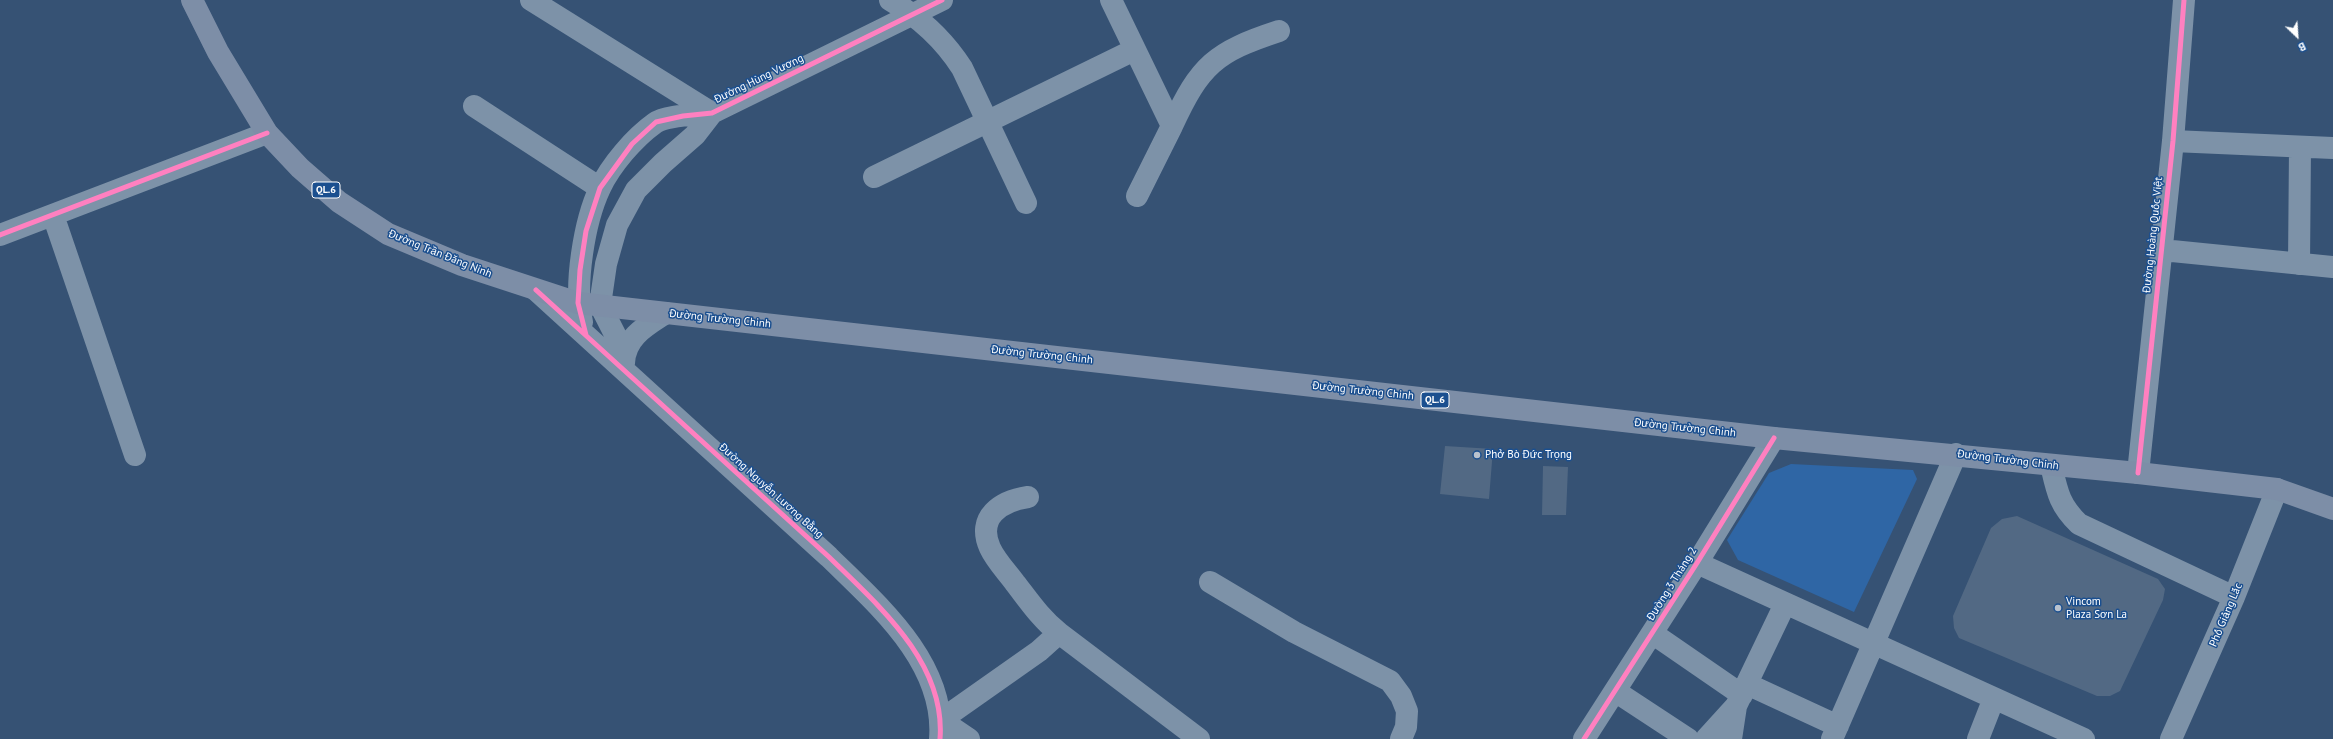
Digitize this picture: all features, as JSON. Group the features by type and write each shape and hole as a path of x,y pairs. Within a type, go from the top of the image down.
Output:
{"main road":[{"name":"Đường Trần Đăng Ninh","path":"192,0 218,52 267,133 300,168 339,202 388,234 462,266 536,290"},
{"name":"Đường Trường Chinh","path":"536,290 578,303 1774,438 1956,454 2138,473 2277,490 2333,509"}],"street":[{"path":"890,0 938,36 950,50 962,68 1026,203"},
{"name":"Đường Hùng Vương","path":"578,303 586,231 600,188 632,144 656,122 683,116 712,113 942,0"},
{"path":"1111,0 1172,126"},
{"name":"Đường Hoàng Quốc Việt","path":"2138,473 2173,141 2184,0"},
{"path":"542,3 712,113"},
{"path":"1137,196 1184,100 1203,71 1217,58 1242,44 1279,31"},
{"path":"874,177 1134,50"},
{"path":"474,106 600,188"},
{"name":"Đường Hùng Vương","path":"600,305 606,264 617,225 636,190 662,163 696,135 712,113"},
{"path":"0,235 267,133"},
{"path":"2173,141 2333,148"},
{"path":"2299,264 2300,147"},
{"path":"53,215 135,455"},
{"path":"2162,250 2333,267"},
{"name":"Đường Nguyễn Lương Bằng","path":"536,290 586,335 624,361 876,602 903,634 927,672 941,730"},
{"path":"578,303 586,335"},
{"path":"600,305 624,361"},
{"path":"624,361 629,340 645,326 666,313"},
{"name":"Đường 3 Tháng 2","path":"1584,739 1697,564 1774,438"},
{"path":"1652,633 1742,695 1835,732 1872,643 1956,454"},
{"path":"2050,465 2058,497 2067,512 2079,524 2234,597"},
{"name":"Phố Giảng Lắc","path":"2171,739 2234,597 2277,490"},
{"path":"1028,497 1005,503 996,509 987,526 986,536 990,548 998,560 1038,614 1059,633 1199,739"},
{"path":"1697,564 2084,739"},
{"path":"1210,582 1294,632 1390,681 1401,696 1407,711 1406,726 1401,739"},
{"path":"1731,739 1742,695 1785,604"},
{"path":"941,730 1059,633"},
{"path":"1615,691 1688,739"},
{"path":"1706,739 1742,695"},
{"path":"1978,739 1994,698"},
{"path":"941,730 969,739"}],"shaded area":[{"path":"1791,464 1913,470 1917,479 1854,612 1738,560 1727,540 1769,473"}],"building":[{"path":"1445,446 1493,449 1489,499 1440,494"},
{"path":"1543,466 1568,467 1566,515 1542,515"},
{"name":"Vincom Plaza Sơn La","path":"2017,516 2158,579 2165,589 2163,600 2120,691 2110,696 2097,696 1959,638 1954,628 1953,616 1991,528 2002,519"}],"cycle path":[{"path":"586,335 578,303 580,270 586,231 600,188 632,144 656,122 683,116 712,113 942,0"},
{"path":"2138,473 2173,141 2184,0"},
{"path":"0,235 267,133"},
{"path":"536,290 829,557 888,616 906,638 921,661 932,685 939,711 940,739"},
{"path":"1584,739 1697,563 1774,438"}],"place":[{"name":"Phở Bò Đức Trọng","path":"1477,455"},
{"name":"Vincom Plaza Sơn La","path":"2058,608"}]}
